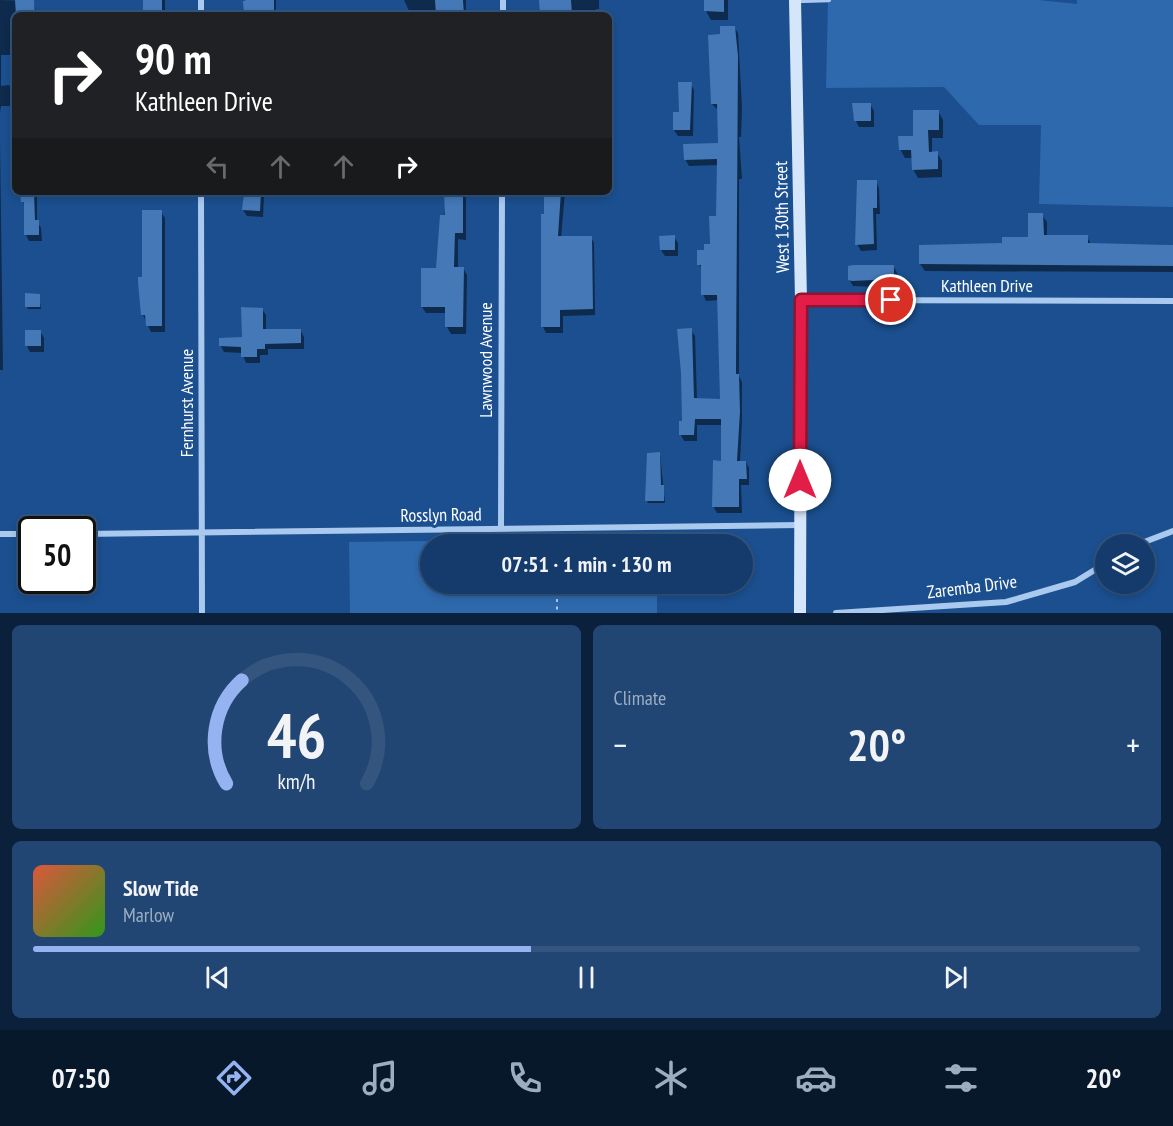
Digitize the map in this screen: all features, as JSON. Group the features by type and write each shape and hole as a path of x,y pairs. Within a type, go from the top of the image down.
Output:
{"main road":[{"name":"West 130th Street","path":"795,0 801,300 800,613"}],"street":[{"name":"Fernhurst Avenue","path":"201,195 202,613"},
{"name":"Lawnwood Avenue","path":"501,529 502,195"},
{"name":"Kathleen Drive","path":"801,300 1173,302"},
{"name":"Rosslyn Road","path":"96,534 800,525"},
{"path":"1155,538 1173,531"},
{"path":"0,534 18,534"},
{"name":"Zaremba Drive","path":"836,613 1006,602 1075,582 1095,570"}],"lane":[{"path":"795,0 829,0"}],"path":[{"path":"557,594 558,613"}],"shaded area":[{"path":"828,0 1038,0 1077,4 1077,0 1173,0 1173,207 1039,204 1041,125 979,125 944,87 826,88"},
{"path":"420,541 420,594 657,594 657,613 350,613 349,542"}],"building":[{"path":"15,0 34,0 35,12 16,12"},
{"path":"143,0 162,0 162,12 143,12"},
{"path":"274,0 274,12 244,12 243,1"},
{"path":"435,0 463,0 464,12 436,12"},
{"path":"539,0 571,0 572,12 540,12"},
{"path":"704,0 724,0 724,12 704,11"},
{"path":"720,26 735,26 738,56 736,374 739,374 740,412 737,461 746,461 747,479 739,479 739,507 712,507 713,460 721,461 721,419 695,419 694,435 679,435 679,421 682,421 677,329 692,328 694,398 720,399 717,295 701,295 701,265 697,265 697,250 704,250 704,244 710,244 709,216 716,216 717,159 684,160 683,144 718,143 717,104 711,104 708,35 720,34"},
{"path":"678,82 692,82 690,130 673,130 673,112 679,112"},
{"path":"852,103 871,103 871,121 854,121"},
{"path":"913,110 939,110 939,130 928,130 929,152 938,151 938,169 912,170 911,150 899,150 898,136 913,136"},
{"path":"857,180 877,180 877,208 873,208 874,244 855,245"},
{"path":"20,195 34,195 35,220 39,220 39,235 24,235 24,202 21,202"},
{"path":"244,195 261,195 260,211 242,210"},
{"path":"444,195 463,195 463,233 455,233 454,267 464,267 463,327 445,327 445,307 421,307 421,268 436,268 440,215 445,215"},
{"path":"544,195 561,195 558,236 592,236 593,309 560,310 560,327 541,327 541,214 544,214"},
{"path":"142,210 162,210 162,326 146,326 145,315 141,315 138,277 142,277"},
{"path":"1028,213 1043,213 1044,235 1088,235 1088,243 1173,245 1173,266 919,264 919,245 1002,243 1002,237 1028,237"},
{"path":"675,235 675,250 660,250 659,236"},
{"path":"894,265 894,279 848,280 848,266"},
{"path":"25,293 40,294 40,307 25,307"},
{"path":"241,307 263,308 263,329 301,329 301,343 265,344 265,349 257,349 257,357 241,357 241,347 219,346 219,338 242,337"},
{"path":"25,330 41,330 41,346 25,346"},
{"path":"660,452 664,501 645,501 647,453"}],"route":[{"path":"800,480 801,300 891,300"}]}
